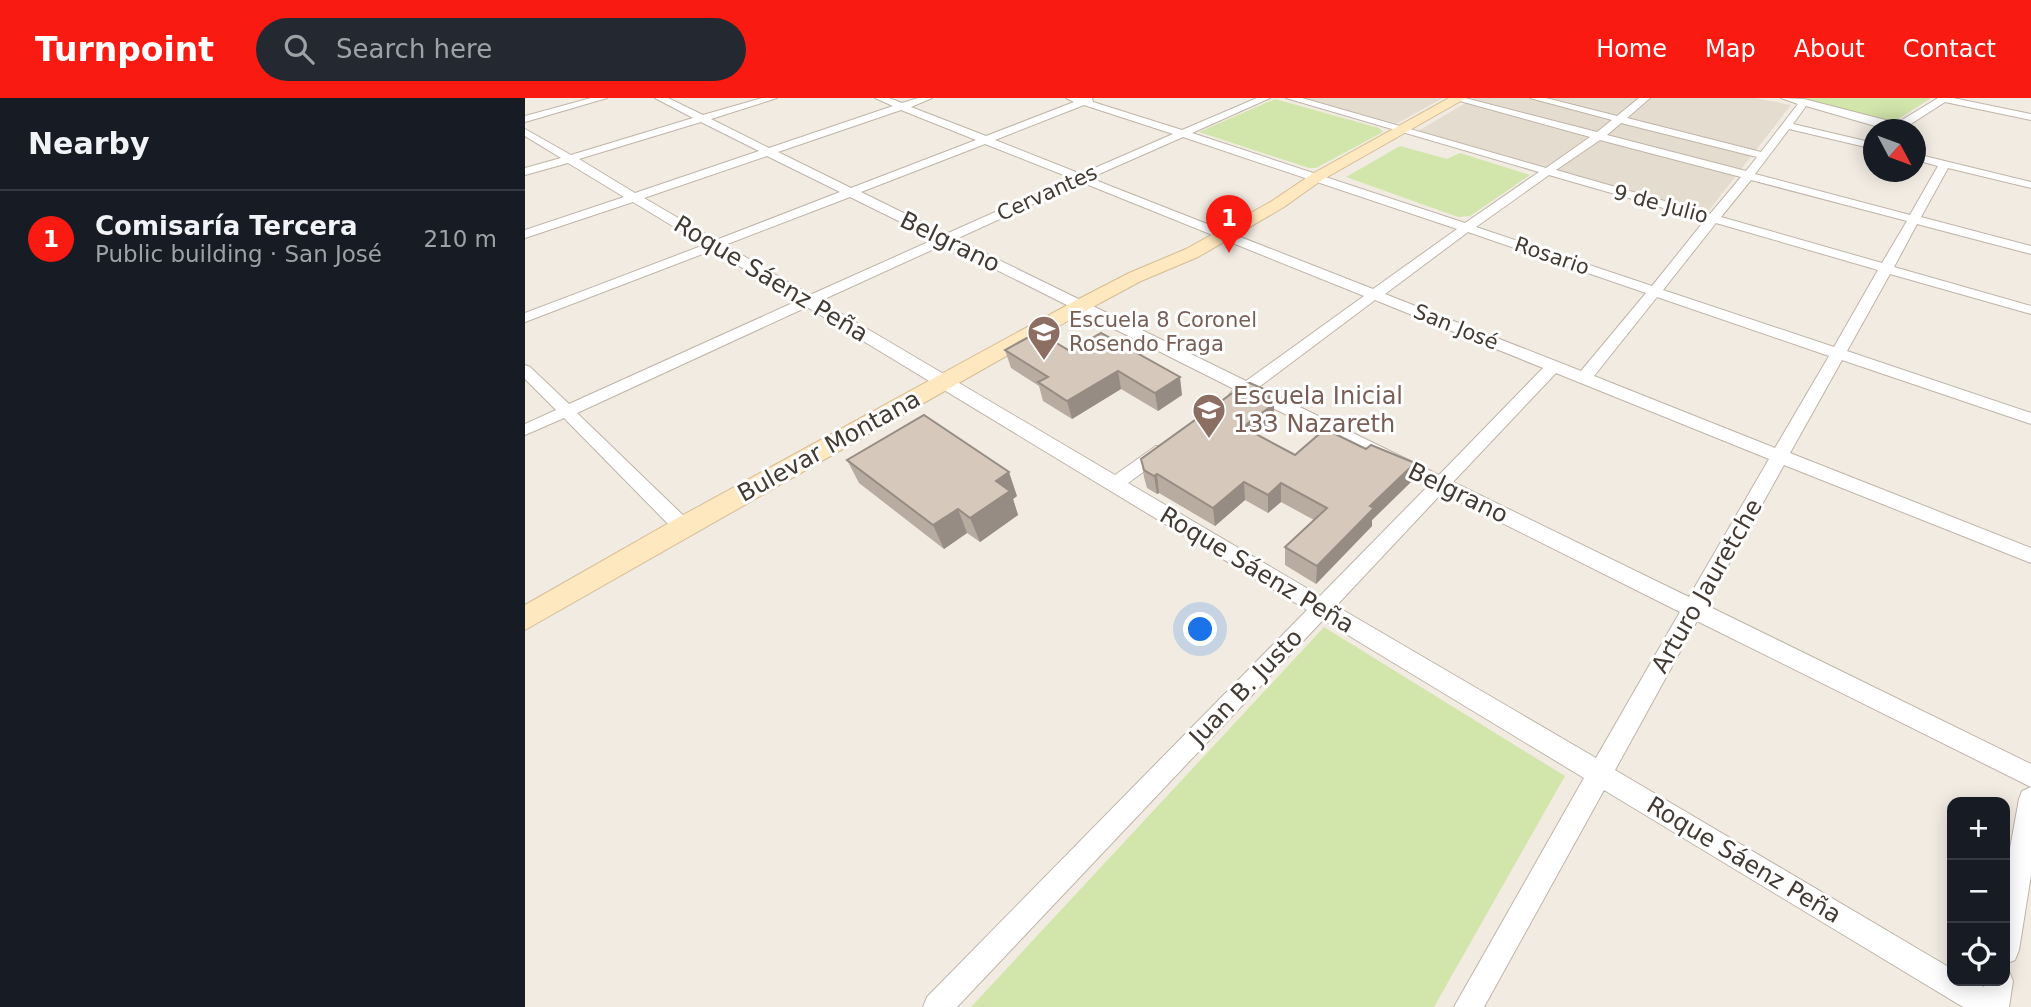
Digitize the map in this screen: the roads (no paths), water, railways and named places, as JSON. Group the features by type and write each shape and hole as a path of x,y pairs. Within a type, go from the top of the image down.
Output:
{"main road":[{"name":"Bulevar Montana","path":"1135,277 1159,257 1206,228 1311,181 1457,98"},
{"name":"Bulevar Montana","path":"525,619 1080,306 1135,277 1178,261 1278,204 1311,181"}],"street":[{"path":"525,119 602,98"},
{"name":"Belgrano","path":"660,98 2031,776"},
{"path":"525,172 772,98"},
{"name":"San José","path":"880,98 2031,556"},
{"path":"525,234 927,98"},
{"name":"Cervantes","path":"525,429 1180,133 1265,98"},
{"name":"9 de Julio","path":"1291,98 2031,310"},
{"path":"1457,98 2031,250"},
{"path":"1535,98 1764,156"},
{"path":"1224,404 1467,228 1549,173 1645,98"},
{"path":"1786,98 1864,119"},
{"path":"1911,119 1944,98 2031,117"},
{"path":"525,318 1082,99"},
{"name":"Rosario","path":"1082,99 1311,181 1467,228 2031,419"},
{"path":"1584,378 1804,103"},
{"path":"1788,126 1863,144"},
{"name":"Roque Sáenz Peña","path":"525,132 1992,1007"},
{"path":"1926,159 2031,185"},
{"name":"Arturo Jauretche","path":"1468,1007 1945,164"},
{"name":"Juan B. Justo","path":"937,1007 1554,366"},
{"path":"525,370 684,527"},
{"path":"1115,484 1170,444"},
{"path":"2010,923 2031,799"},
{"path":"1992,1007 1998,986"}],"place":[{"name":"Comisaría Tercera","path":"1229,253"},
{"name":"Escuela 8 Coronel Rosendo Fraga","path":"1044,362"},
{"name":"Escuela Inicial 133 Nazareth","path":"1209,440"}]}
